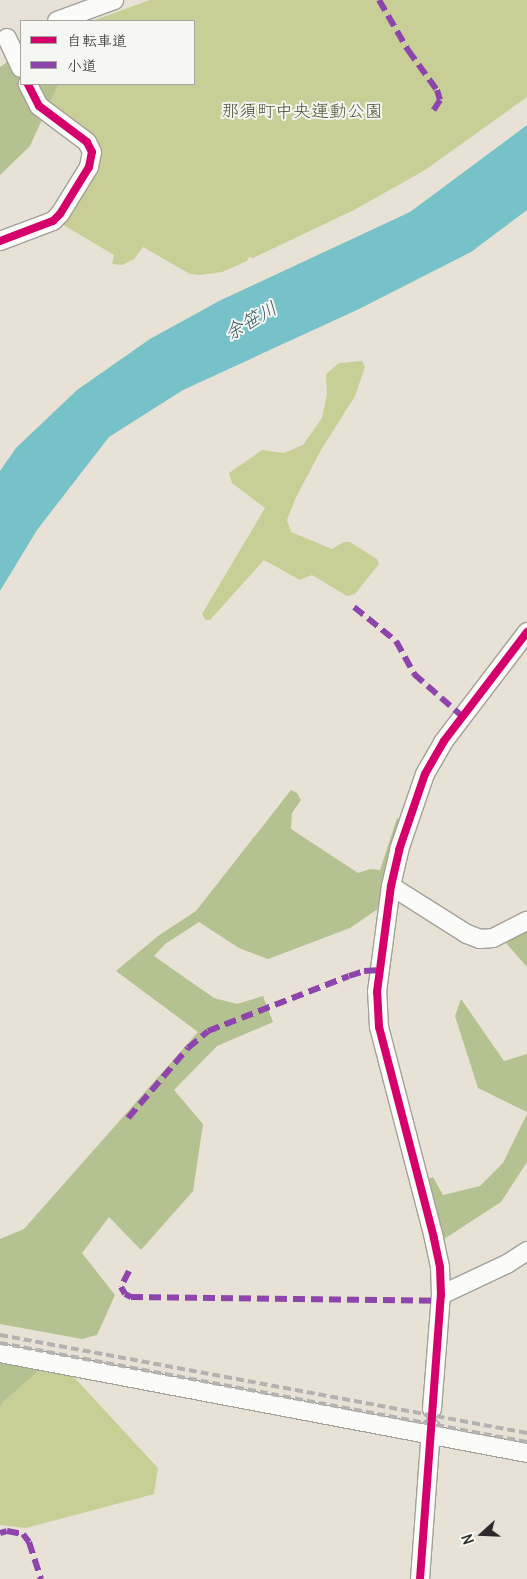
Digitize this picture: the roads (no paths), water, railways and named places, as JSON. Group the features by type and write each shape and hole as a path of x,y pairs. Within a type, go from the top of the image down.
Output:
{"street":[{"path":"58,20 77,7 114,0"},
{"path":"9,37 20,65"},
{"path":"0,241 53,221 60,214 89,167 92,152 87,142 39,106 28,85"},
{"path":"432,1409 441,1294 440,1267 378,1020 377,992 391,886 409,813 425,774 444,741 527,632"},
{"path":"391,886 467,934 480,939 493,938 527,921"},
{"path":"441,1294 507,1264 527,1251"},
{"path":"0,1353 430,1431 527,1453"},
{"path":"420,1579 430,1431"}],"water":[{"name":"余笹川","path":"527,125 527,210 471,252 359,309 183,390 109,437 37,530 0,591 0,471 16,448 77,390 150,339 219,301 410,212"}],"railway":[{"path":"0,1335 527,1433"},
{"path":"0,1343 527,1442"}],"park label":[{"name":"那須町中央運動公園","path":"302,111"}]}
